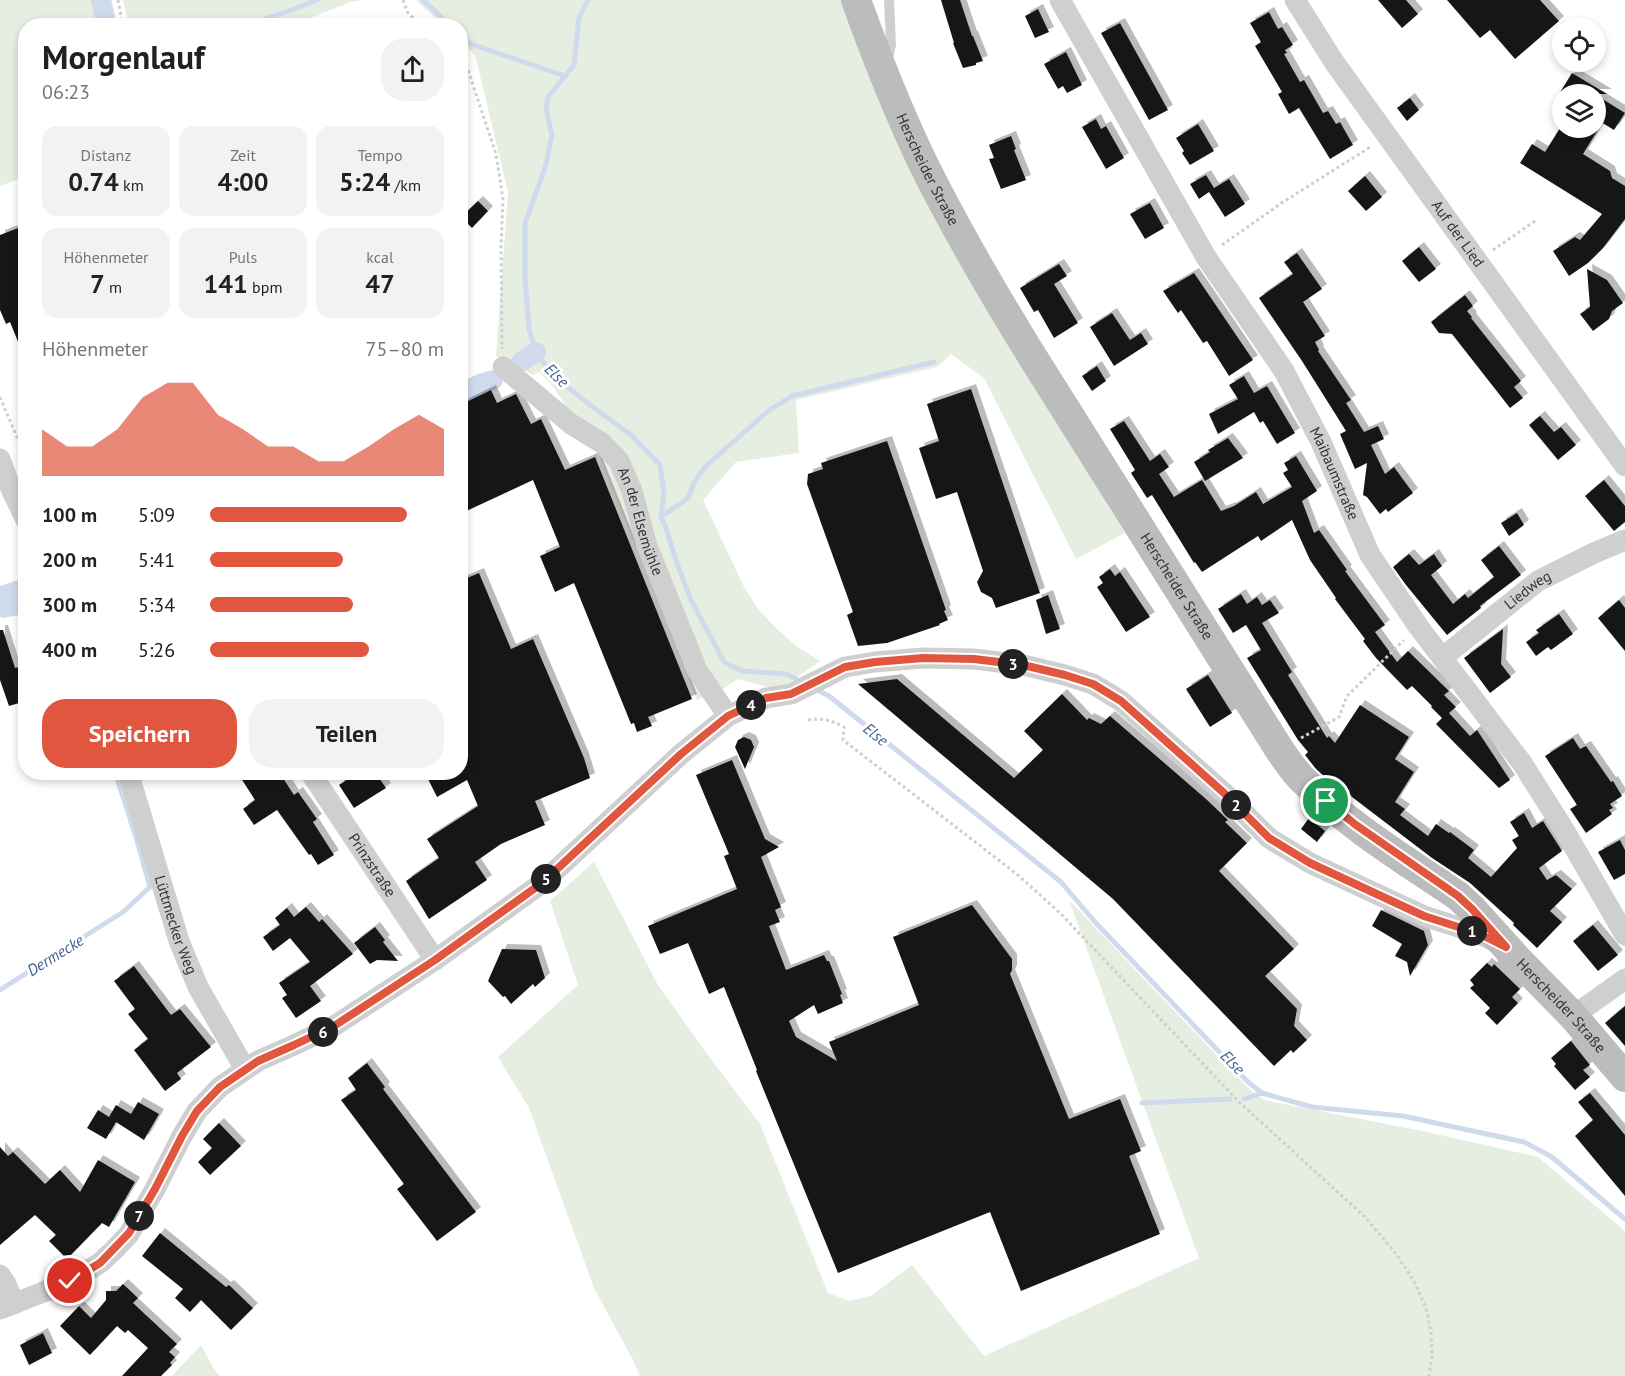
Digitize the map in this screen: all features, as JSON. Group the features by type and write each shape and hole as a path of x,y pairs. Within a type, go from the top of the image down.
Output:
{"main road":[{"name":"Herscheider Straße","path":"856,0 920,156 996,297 1279,749 1300,777 1326,801 1356,825 1458,896 1472,909 1573,1016 1625,1077"}],"street":[{"name":"Maibaumstraße","path":"1060,0 1206,256 1284,371 1321,442 1370,555 1418,626 1522,763 1625,935"},
{"name":"Auf der Lied","path":"1295,0 1334,62 1623,459"},
{"name":"An der Elsemühle","path":"503,367 571,424 602,443 619,461 632,491 647,546 698,670 728,716"},
{"path":"0,459 18,503"},
{"name":"Liedweg","path":"1443,657 1538,581 1625,540"},
{"path":"0,1275 6,1284 7,1307 70,1281 100,1263 129,1233 197,1111 220,1087 251,1065 334,1026 435,960 542,883 681,754 728,716 766,698 791,694 845,667 923,658 974,659 1023,665 1093,684 1121,701 1224,793 1269,838 1310,863 1424,916 1480,934 1506,947"},
{"name":"Lüttmecker Weg","path":"130,780 179,941 198,987 251,1065"},
{"name":"Prinzstraße","path":"315,780 435,960"},
{"path":"1573,1016 1625,979"}],"lane":[{"path":"885,75 891,45 890,0"}],"path":[{"path":"118,0 121,18"},
{"path":"403,0 408,13 414,18"},
{"path":"468,70 496,154 503,199 501,247 503,367"},
{"path":"1206,256 1283,202 1387,136"},
{"path":"1477,261 1535,221"},
{"path":"0,397 18,440"},
{"path":"1279,749 1338,717 1347,696 1418,626"},
{"path":"808,720 820,718 844,727 843,740 1018,875 1060,914 1239,1102 1364,1216 1394,1251 1414,1281 1426,1308 1431,1332 1432,1357 1429,1376"}],"shaded area":[{"path":"0,0 93,0 97,18 18,18 18,180 0,186"},
{"path":"123,0 363,0 351,2 310,18 127,18"},
{"path":"416,0 848,0 1008,339 1125,533 1076,559 984,378 951,354 937,367 796,400 799,453 736,462 703,500 744,587 759,610 796,646 820,661 779,690 738,679 718,692 697,700 599,455 551,384 539,372 533,375 496,356 508,192 475,55 468,48 468,18 435,18"},
{"path":"594,862 658,985 760,1124 828,1293 849,1301 871,1296 912,1265 984,1356 1199,1258 1069,900 1248,1088 1264,1100 1427,1132 1538,1157 1625,1231 1625,1376 640,1376 594,1288 529,1108 498,1057 578,985 550,901"},
{"path":"201,1345 220,1376 172,1376"}],"water":[{"path":"18,580 18,615 0,617 0,586"}],"building":[{"path":"941,0 960,0 983,61 963,68 953,43"},
{"path":"1378,0 1406,0 1418,14 1402,28"},
{"path":"1447,0 1540,0 1556,18 1552,18 1552,27 1515,59 1490,30 1480,38"},
{"path":"1038,9 1049,32 1035,38 1025,16"},
{"path":"1269,12 1278,29 1282,27 1293,45 1285,50 1287,53 1284,54 1300,82 1304,80 1323,113 1328,111 1336,124 1340,122 1353,145 1330,159 1299,108 1289,114 1278,94 1282,92 1255,46 1261,42 1250,23"},
{"path":"1120,23 1168,110 1149,120 1101,33"},
{"path":"1066,52 1082,85 1067,93 1063,86 1058,89 1044,64"},
{"path":"1572,73 1590,84 1565,84"},
{"path":"1410,98 1419,110 1407,121 1397,108"},
{"path":"1606,101 1625,113 1614,130 1606,125"},
{"path":"1096,119 1101,129 1106,126 1124,158 1106,169 1082,127"},
{"path":"1198,124 1214,151 1190,165 1176,138"},
{"path":"1011,136 1026,180 1001,189 989,159 994,158 989,145"},
{"path":"1554,138 1593,138 1583,154 1610,171 1612,178 1625,186 1625,219 1603,248 1588,263 1569,276 1553,251 1575,237 1580,240 1602,214 1520,163 1532,144 1545,152"},
{"path":"1206,175 1214,188 1229,179 1245,204 1225,217 1209,192 1199,199 1190,184"},
{"path":"1365,176 1382,197 1366,211 1348,191"},
{"path":"478,201 488,211 472,228 468,224 468,210"},
{"path":"1150,203 1164,228 1145,239 1130,214"},
{"path":"18,228 18,342 10,322 6,324 0,310 0,235"},
{"path":"1419,247 1436,269 1419,282 1402,261"},
{"path":"1297,253 1322,289 1303,302 1325,336 1315,342 1318,351 1351,400 1346,403 1364,432 1378,426 1384,439 1371,445 1385,474 1394,467 1413,493 1388,512 1386,509 1380,514 1363,495 1367,463 1355,469 1340,434 1346,431 1259,298 1293,274 1284,262"},
{"path":"1059,264 1067,276 1054,284 1078,323 1054,338 1038,310 1034,312 1020,288"},
{"path":"1587,269 1607,280 1623,303 1612,311 1609,319 1593,331 1580,314 1590,307"},
{"path":"1194,273 1253,360 1229,376 1207,341 1203,343 1181,310 1178,313 1163,291"},
{"path":"1465,295 1473,306 1467,311 1471,318 1521,381 1514,387 1523,398 1510,408 1452,334 1439,333 1431,322"},
{"path":"1112,313 1130,340 1141,333 1148,344 1114,366 1090,327"},
{"path":"1097,366 1106,381 1092,391 1082,376"},
{"path":"1244,376 1254,393 1267,386 1295,433 1277,444 1263,421 1260,423 1254,412 1218,434 1209,414 1238,399 1229,385"},
{"path":"971,389 1040,593 996,608 992,598 981,592 977,582 983,571 957,492 936,499 919,448 939,441 927,404"},
{"path":"491,390 497,403 516,394 531,424 541,419 565,470 595,457 692,699 648,717 652,726 637,732 634,723 631,724 574,583 555,592 540,556 560,547 533,480 468,510 468,401"},
{"path":"1540,416 1554,432 1561,427 1576,445 1558,460 1529,425"},
{"path":"1124,421 1150,461 1160,454 1169,467 1159,474 1174,497 1202,480 1221,511 1234,506 1256,492 1263,504 1292,487 1283,473 1288,470 1284,463 1296,456 1317,491 1302,501 1314,533 1319,530 1347,570 1345,571 1385,625 1375,632 1397,662 1408,651 1449,691 1444,695 1456,707 1449,713 1470,736 1477,730 1510,780 1499,788 1436,724 1442,718 1432,706 1412,686 1407,690 1376,658 1310,560 1292,520 1261,541 1258,536 1202,572 1194,563 1152,495 1147,498 1131,473 1135,470 1110,429"},
{"path":"1228,438 1243,458 1205,481 1194,462"},
{"path":"887,441 948,620 940,625 887,643 858,646 847,615 853,612 807,484 808,474 823,469 821,463"},
{"path":"1604,480 1625,506 1625,522 1614,531 1585,496"},
{"path":"1517,513 1524,525 1509,536 1501,523"},
{"path":"1499,546 1521,575 1447,635 1393,567 1409,554 1419,565 1434,554 1442,566 1431,575 1453,604 1465,594 1468,598 1494,577 1481,560"},
{"path":"1110,569 1115,576 1120,572 1150,617 1126,632 1097,587 1103,583 1099,577"},
{"path":"479,573 511,649 533,639 584,758 590,778 535,801 545,825 501,844 475,862 487,880 429,919 406,881 439,858 427,839 478,806 467,780 468,578"},
{"path":"1241,594 1247,604 1257,597 1262,605 1270,600 1279,613 1262,623 1292,672 1288,675 1327,738 1329,736 1335,743 1360,705 1409,737 1395,759 1414,772 1395,802 1405,809 1400,815 1428,836 1436,824 1450,832 1474,850 1468,858 1491,877 1517,848 1512,840 1519,836 1510,822 1524,813 1532,828 1543,821 1562,851 1539,868 1547,880 1556,875 1572,889 1550,911 1562,922 1537,948 1513,925 1514,923 1470,883 1432,858 1352,797 1339,781 1334,785 1316,769 1305,755 1308,752 1298,740 1247,658 1261,650 1246,625 1233,633 1218,609"},
{"path":"1048,595 1060,629 1046,634 1036,600"},
{"path":"1619,600 1625,608 1625,651 1598,618"},
{"path":"1559,614 1573,634 1551,650 1548,647 1536,656 1526,642 1539,633 1536,630"},
{"path":"1503,629 1501,664 1511,677 1490,693 1464,658"},
{"path":"0,630 3,630 15,668 18,667 18,703 9,706 0,680"},
{"path":"1208,675 1232,713 1210,727 1186,689"},
{"path":"897,679 1014,778 1043,750 1024,731 1062,694 1087,720 1089,718 1101,724 1110,716 1206,799 1247,843 1219,871 1294,949 1265,976 1297,1009 1294,1026 1307,1040 1293,1053 1291,1050 1274,1066 1113,899 858,684"},
{"path":"744,737 751,740 754,747 745,769 735,747 738,740"},
{"path":"1573,738 1580,749 1586,746 1622,796 1610,804 1613,808 1609,810 1612,814 1586,833 1570,809 1577,805 1545,756"},
{"path":"732,760 765,839 779,847 761,857 781,907 775,910 780,922 769,926 786,970 824,955 829,961 842,994 840,995 843,1003 818,1014 814,1005 789,1021 796,1037 837,1061 829,1042 919,1005 893,937 972,905 1012,959 1010,974 1069,1119 1120,1099 1141,1151 1129,1156 1160,1234 1021,1291 990,1212 838,1273 724,987 709,994 688,943 660,954 648,926 737,889 724,856 729,854 696,775"},
{"path":"242,780 284,780 294,795 298,792 317,819 313,822 334,855 318,865 277,810 254,825 243,809 255,800"},
{"path":"346,780 380,780 386,788 354,808 339,785"},
{"path":"428,780 467,780 437,797"},
{"path":"1309,818 1325,831 1317,842 1301,829"},
{"path":"1620,840 1625,850 1625,874 1614,880 1598,852"},
{"path":"306,907 319,922 322,919 353,954 310,986 321,1001 296,1018 282,998 287,995 279,983 310,962 290,938 273,951 263,937 280,925 275,918 287,908 294,917"},
{"path":"1381,910 1424,931 1428,945 1410,976 1407,962 1395,956 1402,944 1372,926"},
{"path":"1593,925 1618,955 1598,971 1573,941"},
{"path":"375,927 398,961 377,960 370,964 354,943"},
{"path":"502,949 536,950 545,978 535,987 533,984 511,1004 488,981"},
{"path":"1487,963 1492,967 1494,964 1520,989 1512,997 1518,1003 1497,1025 1485,1013 1490,1008 1470,988 1474,985 1470,980"},
{"path":"134,966 171,1015 180,1009 211,1047 177,1073 181,1079 165,1091 134,1050 148,1039 128,1014 135,1009 114,981"},
{"path":"1625,1006 1625,1046 1605,1023"},
{"path":"1571,1041 1590,1065 1583,1070 1590,1077 1575,1090 1554,1066 1556,1064 1551,1058"},
{"path":"367,1063 385,1087 383,1089 476,1212 437,1241 397,1189 404,1184 341,1100 356,1090 348,1078"},
{"path":"1590,1093 1625,1135 1625,1196 1575,1136 1593,1120 1578,1102"},
{"path":"138,1102 159,1114 144,1140 116,1122 106,1139 87,1128 98,1110 109,1117 116,1105 131,1114"},
{"path":"219,1123 241,1146 210,1175 198,1162 212,1148 203,1139"},
{"path":"0,1147 8,1156 13,1152 45,1184 60,1170 80,1192 98,1160 135,1182 109,1227 102,1223 67,1259 49,1241 56,1235 35,1215 0,1245"},
{"path":"160,1233 226,1287 229,1285 253,1308 231,1330 201,1300 190,1312 175,1298 183,1289 142,1256"},
{"path":"123,1284 138,1298 133,1303 177,1344 169,1352 175,1357 170,1363 172,1365 161,1376 122,1376 148,1348 128,1330 125,1333 117,1326 90,1355 60,1326 79,1306 91,1318 106,1300 106,1291 116,1291"},
{"path":"43,1333 52,1353 29,1365 20,1345"}],"waterway":[{"path":"101,0 105,18"},
{"path":"269,18 317,0"},
{"path":"423,0 442,18"},
{"name":"Else","path":"588,0 579,18 574,65 548,97 546,109 552,135 545,168 525,223 525,276 529,329 536,352 550,372 631,435 660,465 664,492 661,517 691,600 724,662 742,671 786,674 802,682"},
{"path":"468,41 565,76"},
{"path":"521,362 536,352"},
{"path":"661,517 688,498 695,481 706,466 768,411 792,396 934,362"},
{"path":"468,390 493,380"},
{"name":"Else","path":"815,689 829,696 1061,882 1095,922 1248,1082 1262,1093 1312,1107 1403,1116 1524,1142 1552,1157 1625,1219"},
{"name":"Dermecke","path":"0,990 123,912 150,887 118,780"},
{"path":"1244,1099 1262,1093"},
{"path":"1142,1103 1230,1099"}],"route":[{"path":"70,1281 100,1263 129,1233 197,1111 220,1087 258,1061 334,1026 435,960 542,883 681,754 728,716 766,698 791,694 845,667 923,658 974,659 1023,665 1093,684 1121,701 1224,793 1269,838 1310,863 1424,916 1480,934 1506,947 1458,896 1356,825 1326,801"}]}
